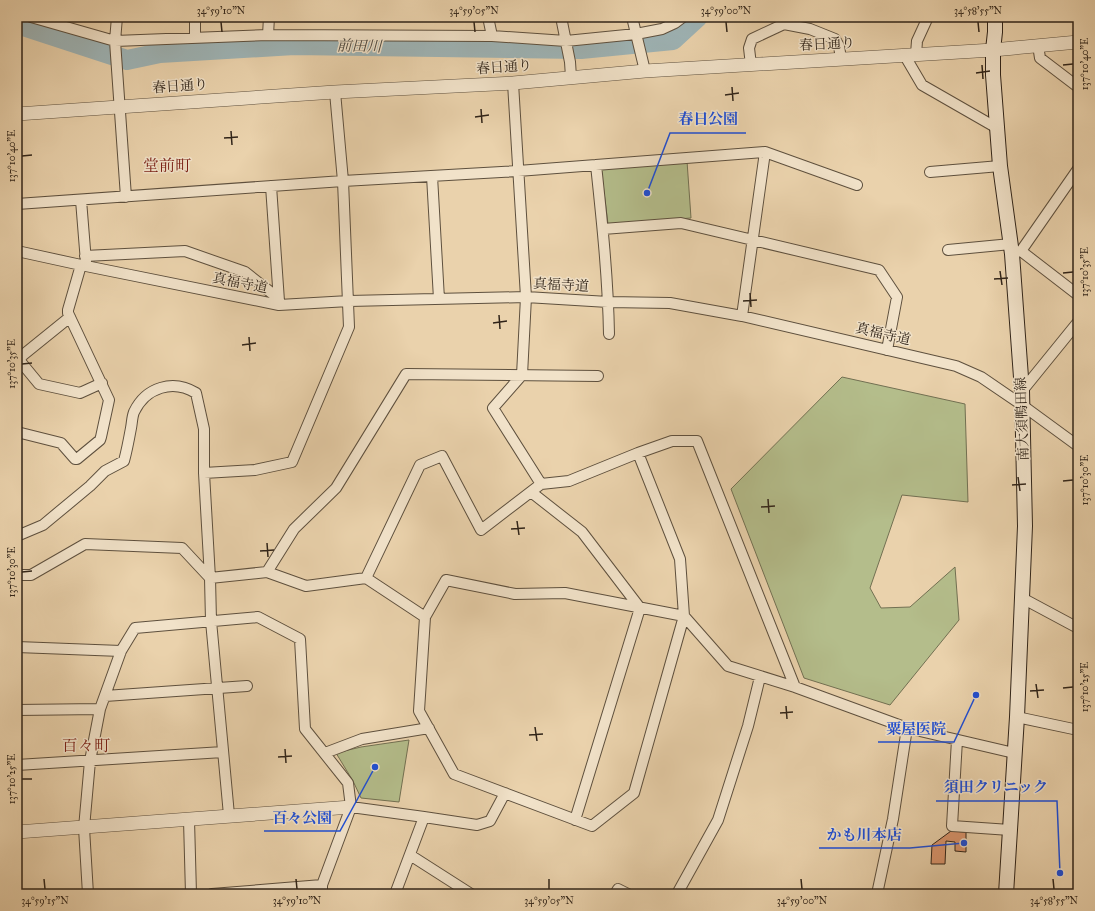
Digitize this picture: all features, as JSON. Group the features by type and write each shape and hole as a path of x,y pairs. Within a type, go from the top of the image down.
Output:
{"main road":[{"name":"南大須鴨田線","path":"995,17 993,75 1000,166 1015,249 1022,391 1025,526 1017,717 1006,894"}],"street":[{"path":"34,17 115,40 268,35 492,36 566,41 636,34 662,29 675,23 683,17"},
{"path":"117,17 115,40 121,106 126,197"},
{"path":"195,17 195,37"},
{"path":"268,35 269,17"},
{"path":"488,17 492,36"},
{"path":"561,17 570,62 571,77"},
{"path":"632,17 645,71"},
{"path":"928,17 911,55 922,85 998,128"},
{"path":"751,65 749,48 752,39 779,22 810,29 835,39 839,46 841,60"},
{"name":"春日通り","path":"17,114 335,92 513,83 645,71 993,50 1078,42"},
{"path":"1038,45 1040,58 1078,87"},
{"path":"513,83 526,297 522,375 493,408 541,484"},
{"path":"204,473 255,470 292,462 349,327 343,181 335,92"},
{"path":"742,316 765,152"},
{"path":"17,204 343,181 518,171 765,152 858,186"},
{"path":"596,165 603,229 609,334"},
{"path":"930,172 1000,166"},
{"path":"1015,249 1078,169"},
{"path":"432,176 439,299"},
{"path":"271,186 279,301"},
{"path":"17,432 61,443 75,459 77,459 100,440 101,437 109,400 68,310 84,263 81,200"},
{"path":"603,229 681,223 879,270 897,297 888,350"},
{"path":"948,250 1015,249 1078,295"},
{"name":"真福寺道","path":"17,250 279,301 526,297 608,302 670,303 742,316 956,366 981,377 1078,446"},
{"path":"84,263 185,251 246,272 279,301"},
{"path":"70,317 23,355 20,362 36,382 54,388 80,393 102,383"},
{"path":"1022,391 1078,322"},
{"path":"267,572 294,529 336,488 406,374 598,376"},
{"path":"17,536 43,525 106,471 124,461 134,413 144,398 158,389 171,385 189,389 196,393 204,430 204,473 210,578 210,621 229,816"},
{"path":"366,578 420,465 442,456 481,530 541,484 569,481 672,441 698,441 795,687"},
{"path":"638,453 680,558 684,616 634,794 592,826 454,774 419,711 425,617 446,580 515,594 565,593 684,616 728,666 795,687 906,728 1014,753"},
{"path":"531,492 582,532 640,608"},
{"path":"17,575 31,575 85,544 182,548 210,578"},
{"path":"210,578 267,572 306,586 366,578 425,617"},
{"path":"1022,598 1078,628"},
{"path":"575,820 640,608"},
{"path":"88,894 84,828 90,761 100,709 121,651 135,628 258,617 300,639 305,729 348,784 351,807 322,889 212,894"},
{"path":"17,647 121,651"},
{"path":"677,894 718,820 748,726 760,676"},
{"path":"105,696 247,686"},
{"path":"17,710 100,709"},
{"path":"1017,717 1078,730"},
{"path":"325,753 362,739 429,728"},
{"path":"877,894 893,818 906,728"},
{"path":"957,740 952,826 1010,830"},
{"path":"17,765 223,752"},
{"path":"17,832 351,807 424,816 477,825 490,821 505,793"},
{"path":"396,894 424,816"},
{"path":"189,820 192,894"},
{"path":"410,855 471,894"},
{"path":"615,894 618,889 628,894"}],"green space":[{"path":"687,161 691,218 608,224 601,168"},
{"path":"842,377 965,404 968,502 902,495 870,588 881,608 910,607 955,567 959,620 890,705 804,678 731,489"},
{"path":"409,740 399,802 361,798 353,781 336,753 361,747"}],"building":[{"path":"951,831 966,832 966,852 955,851 955,842 946,841 945,864 931,864 932,845"}],"waterway":[{"name":"前田川","path":"17,24 127,60 160,53 294,45 581,49 673,40 698,17"}],"place":[{"name":"春日公園","path":"647,193"},
{"name":"粟屋医院","path":"976,695"},
{"name":"百々公園","path":"375,767"},
{"name":"かも川本店","path":"964,843"},
{"name":"須田クリニック","path":"1060,873"}],"district":[{"name":"堂前町","path":"167,165"},
{"name":"百々町","path":"86,745"}]}
